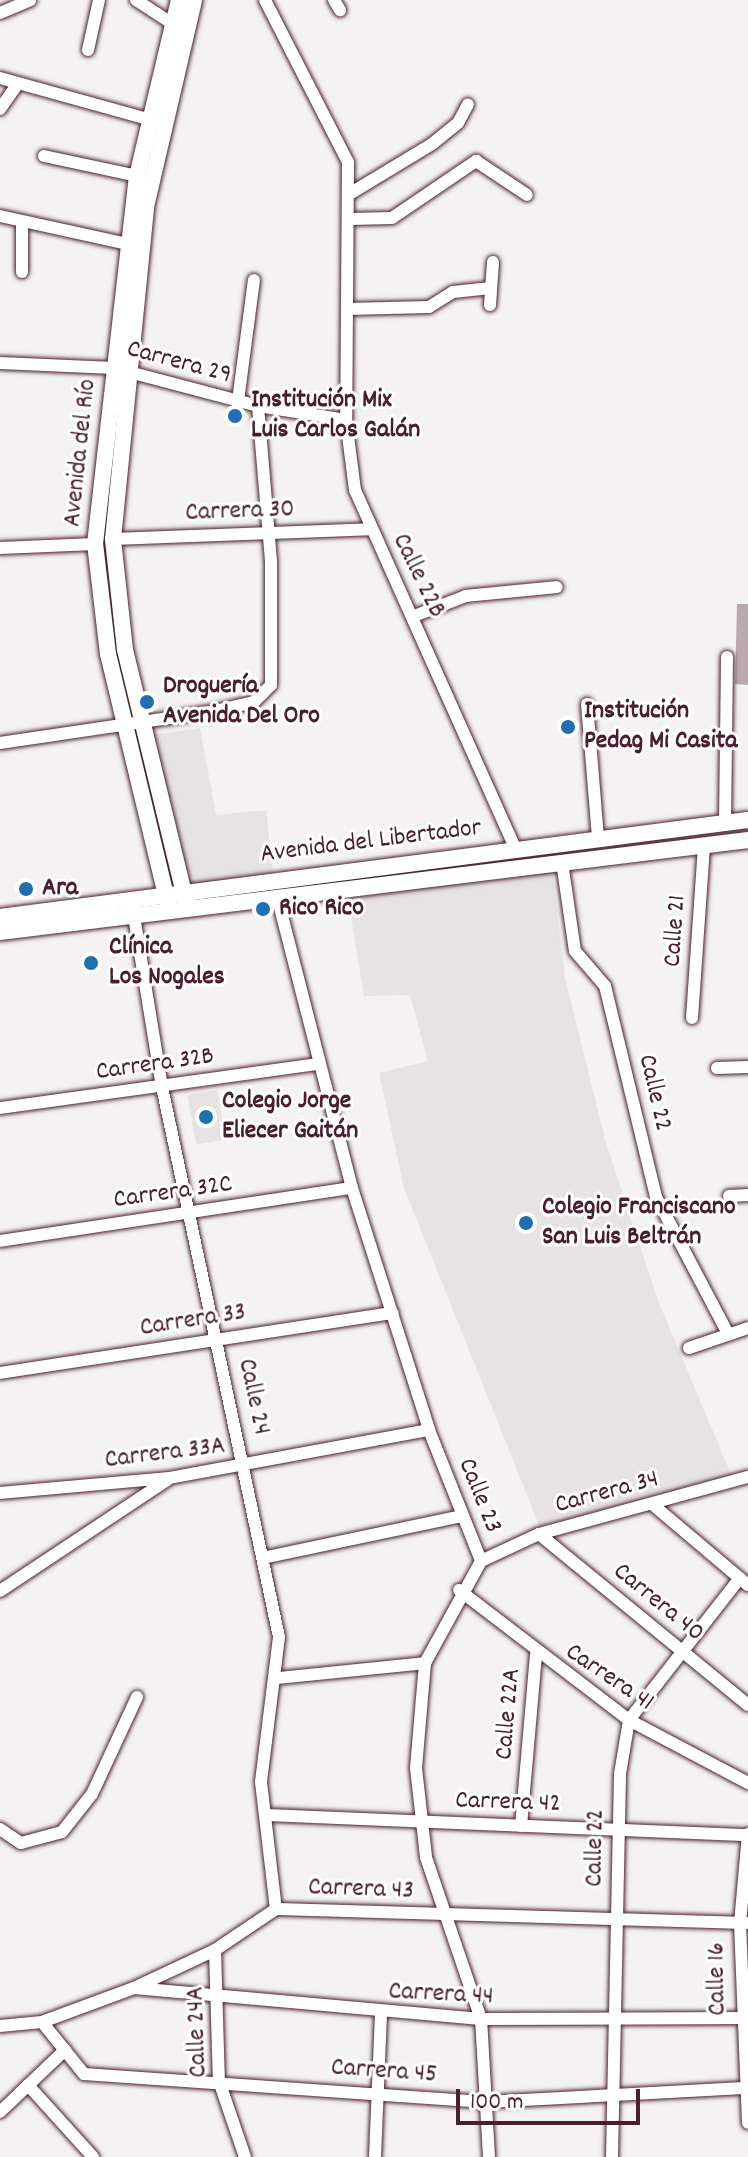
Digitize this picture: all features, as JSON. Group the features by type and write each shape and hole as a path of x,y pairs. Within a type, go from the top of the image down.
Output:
{"main road":[{"name":"Avenida del Río","path":"177,899 116,598 113,539 127,244 137,176 179,0"},
{"name":"Avenida del Río","path":"177,899 125,727 98,600 95,544 146,207 194,0"},
{"name":"Avenida del Libertador","path":"0,917 133,905 515,848 748,820"},
{"name":"Avenida del Libertador","path":"177,899 277,896 748,840"},
{"name":"Avenida del Libertador","path":"0,932 133,905"}],"street":[{"path":"0,13 30,0"},
{"path":"88,50 99,0"},
{"path":"136,0 173,24"},
{"name":"Calle 22B","path":"265,0 339,135 351,193 346,420 355,490 370,529 414,616 515,848"},
{"path":"0,78 151,120"},
{"path":"0,109 17,85"},
{"path":"351,193 432,144 458,123 468,104"},
{"path":"44,156 137,176"},
{"path":"350,219 392,218 476,161 527,195"},
{"path":"0,216 22,225 127,244"},
{"path":"22,225 22,272"},
{"path":"490,305 493,262"},
{"path":"238,401 254,280"},
{"path":"347,309 429,307 453,292 491,288"},
{"name":"Carrera 29","path":"0,363 121,370 258,406 346,420"},
{"path":"0,743 125,727 254,702 271,685 270,532 258,406"},
{"name":"Carrera 30","path":"113,539 370,529"},
{"path":"0,548 95,544"},
{"path":"414,616 466,596 557,587"},
{"path":"725,823 727,657"},
{"path":"587,704 598,838"},
{"name":"Calle 21","path":"692,1018 704,846"},
{"name":"Calle 22","path":"562,862 575,951 605,986 656,1197 726,1330"},
{"name":"Calle 23","path":"277,896 316,1064 352,1188 429,1430 481,1561 459,1590 425,1663 416,1768 422,1821 445,1914 481,2019 489,2157"},
{"name":"Calle 24","path":"133,905 162,1087 245,1465 279,1637 278,1678 261,1782 276,1909"},
{"name":"Carrera 32B","path":"0,1108 316,1064"},
{"path":"717,1068 748,1067"},
{"name":"Carrera 32C","path":"0,1241 352,1188"},
{"path":"729,1196 748,1195"},
{"name":"Carrera 33","path":"0,1373 392,1313"},
{"path":"689,1348 726,1330 748,1328"},
{"name":"Carrera 33A","path":"0,1493 169,1478 429,1430"},
{"name":"Carrera 34","path":"481,1561 539,1534 748,1477"},
{"path":"0,1591 169,1478"},
{"path":"629,1720 744,1582 652,1504"},
{"path":"263,1558 463,1516"},
{"name":"Carrera 40","path":"539,1534 748,1705"},
{"name":"Carrera 41","path":"459,1590 536,1655 629,1720 748,1783"},
{"name":"Calle 22A","path":"521,1826 536,1655"},
{"path":"278,1678 425,1663"},
{"path":"0,1829 21,1843 62,1832 92,1794 137,1697"},
{"name":"Calle 22","path":"612,2157 618,1829 629,1720"},
{"name":"Carrera 42","path":"267,1815 748,1834"},
{"name":"Calle 16","path":"748,1834 744,1923 748,2123"},
{"name":"Carrera 43","path":"0,2026 42,2022 134,1988 215,1950 276,1909 744,1923"},
{"name":"Calle 24A","path":"215,1950 220,1999 219,2081 245,2157"},
{"name":"Carrera 44","path":"134,1988 381,2014 481,2019 744,2018"},
{"path":"375,2157 381,2014"},
{"name":"Carrera 45","path":"42,2022 84,2074 486,2102 746,2088"},
{"path":"0,2112 65,2050"},
{"path":"28,2085 93,2157"}],"shaded area":[{"path":"737,604 748,604 748,685 735,684"},
{"path":"200,728 216,815 266,810 273,873 190,885 153,735"},
{"name":"Colegio Franciscano San Luis Beltrán","path":"552,869 565,978 606,1143 659,1303 733,1479 541,1530 404,1188 379,1073 428,1061 410,995 364,996 348,899"},
{"name":"Colegio Jorge Eliecer Gaitán","path":"217,1090 226,1139 196,1144 187,1095"}],"place":[{"name":"Institución Mix Luis Carlos Galán","path":"235,416"},
{"name":"Droguería Avenida Del Oro","path":"147,702"},
{"name":"Institución Pedag Mi Casita","path":"568,727"},
{"name":"Ara","path":"26,889"},
{"name":"Rico Rico","path":"263,909"},
{"name":"Clínica Los Nogales","path":"91,963"},
{"name":"Colegio Jorge Eliecer Gaitán","path":"206,1117"},
{"name":"Colegio Franciscano San Luis Beltrán","path":"526,1223"}]}
